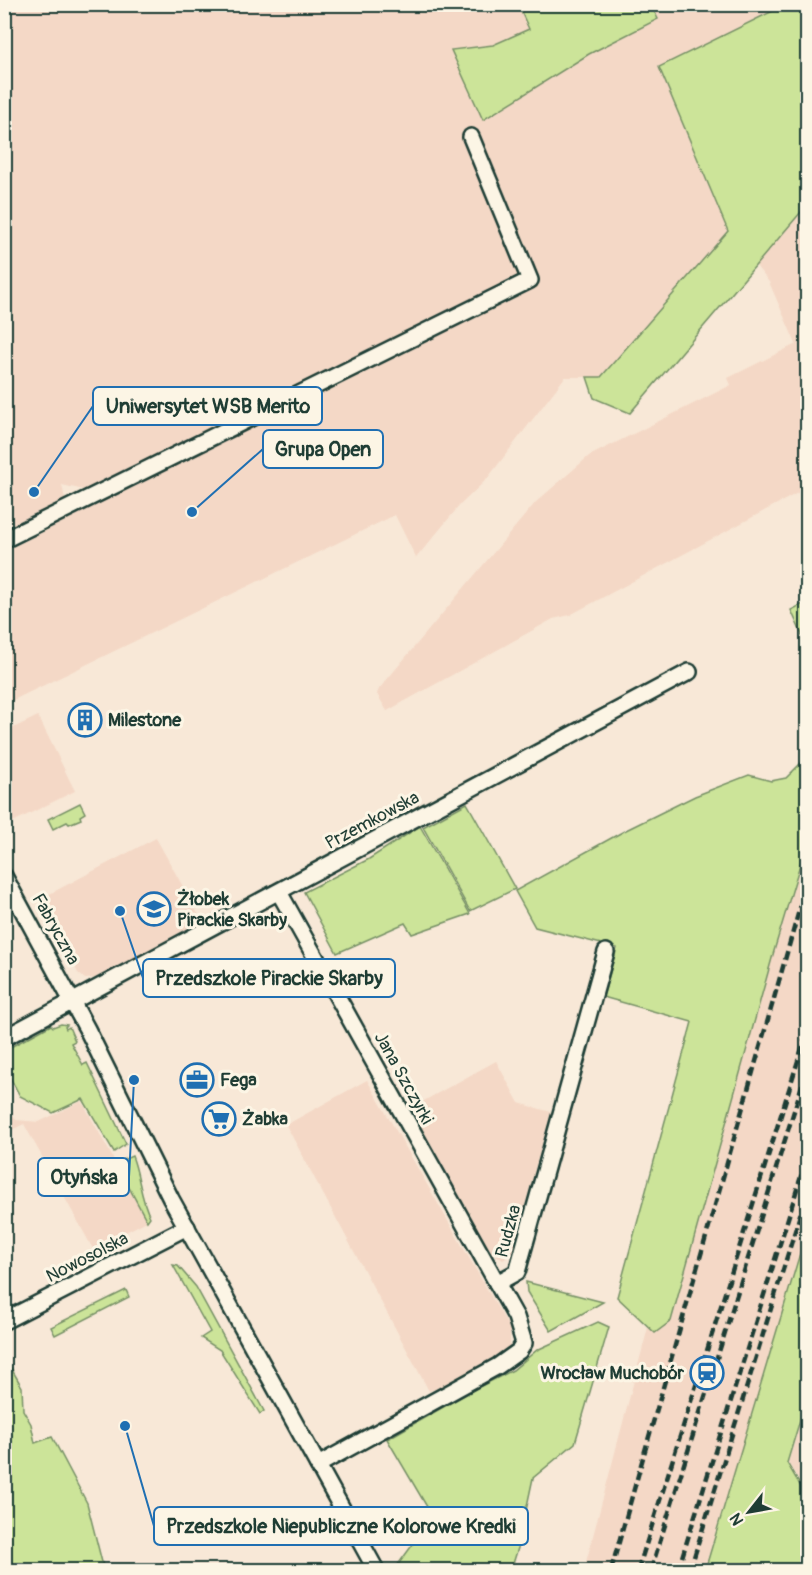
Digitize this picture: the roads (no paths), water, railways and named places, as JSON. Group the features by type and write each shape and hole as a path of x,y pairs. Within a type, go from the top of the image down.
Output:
{"street":[{"path":"4,540 530,280 471,137"},
{"name":"Przemkowska","path":"4,1038 689,672"},
{"name":"Fabryczna","path":"4,876 73,1001 171,1199 376,1570"},
{"name":"Jana Szczyrki","path":"279,892 497,1283"},
{"name":"Rudzka","path":"318,1465 498,1366 519,1351 524,1343 516,1317 497,1283 517,1272 522,1257 544,1170 606,952"},
{"name":"Nowosolska","path":"4,1321 187,1227"}],"railway":[{"path":"611,1570 808,879"},
{"path":"638,1570 808,1029"},
{"path":"651,1570 808,1066"},
{"path":"678,1570 808,1154"},
{"path":"690,1570 808,1189"}],"place":[{"name":"Uniwersytet WSB Merito","path":"34,492"},
{"name":"Grupa Open","path":"192,512"},
{"name":"Milestone","path":"85,720"},
{"name":"Żłobek Pirackie Skarby","path":"154,909"},
{"name":"Przedszkole Pirackie Skarby","path":"120,911"},
{"name":"Otyńska","path":"134,1080"},
{"name":"Fega","path":"197,1080"},
{"name":"Żabka","path":"219,1119"},
{"name":"Wrocław Muchobór","path":"707,1373"},
{"name":"Przedszkole Niepubliczne Kolorowe Kredki","path":"125,1426"}]}
